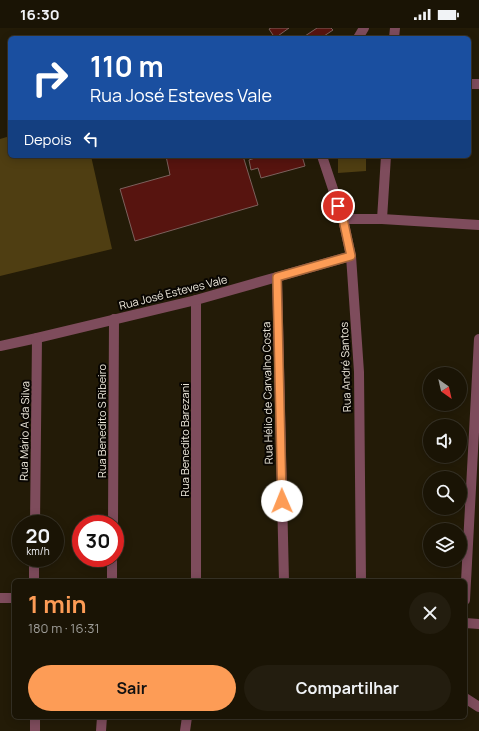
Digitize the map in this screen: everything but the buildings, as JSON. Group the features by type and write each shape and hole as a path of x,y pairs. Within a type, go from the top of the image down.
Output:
{"street":[{"name":"Rua André Santos","path":"323,158 343,219 351,256 359,372 361,579"},
{"path":"382,219 386,158"},
{"path":"343,219 382,219 479,225"},
{"name":"Rua José Esteves Vale","path":"0,346 196,300 351,256"},
{"name":"Rua Hélio de Carvalho Costa","path":"277,277 284,579"},
{"name":"Rua Benedito Barezani","path":"196,300 196,579"},
{"name":"Rua Benedito S Ribeiro","path":"113,515 114,319"},
{"name":"Rua Mário A da Silva","path":"35,515 36,338"},
{"path":"466,579 479,339"},
{"path":"34,567 34,579"},
{"path":"112,567 112,579"},
{"path":"0,598 12,598"},
{"path":"467,623 479,624"},
{"path":"467,699 479,707"},
{"path":"35,719 35,731"},
{"path":"101,731 102,719"},
{"path":"185,731 186,719"}],"shaded area":[{"path":"8,137 8,158 91,158 112,249 0,276 0,139"},
{"path":"338,158 366,158 366,171 338,173"}],"route":[{"path":"282,501 277,277 351,256 343,219 338,206"}]}
